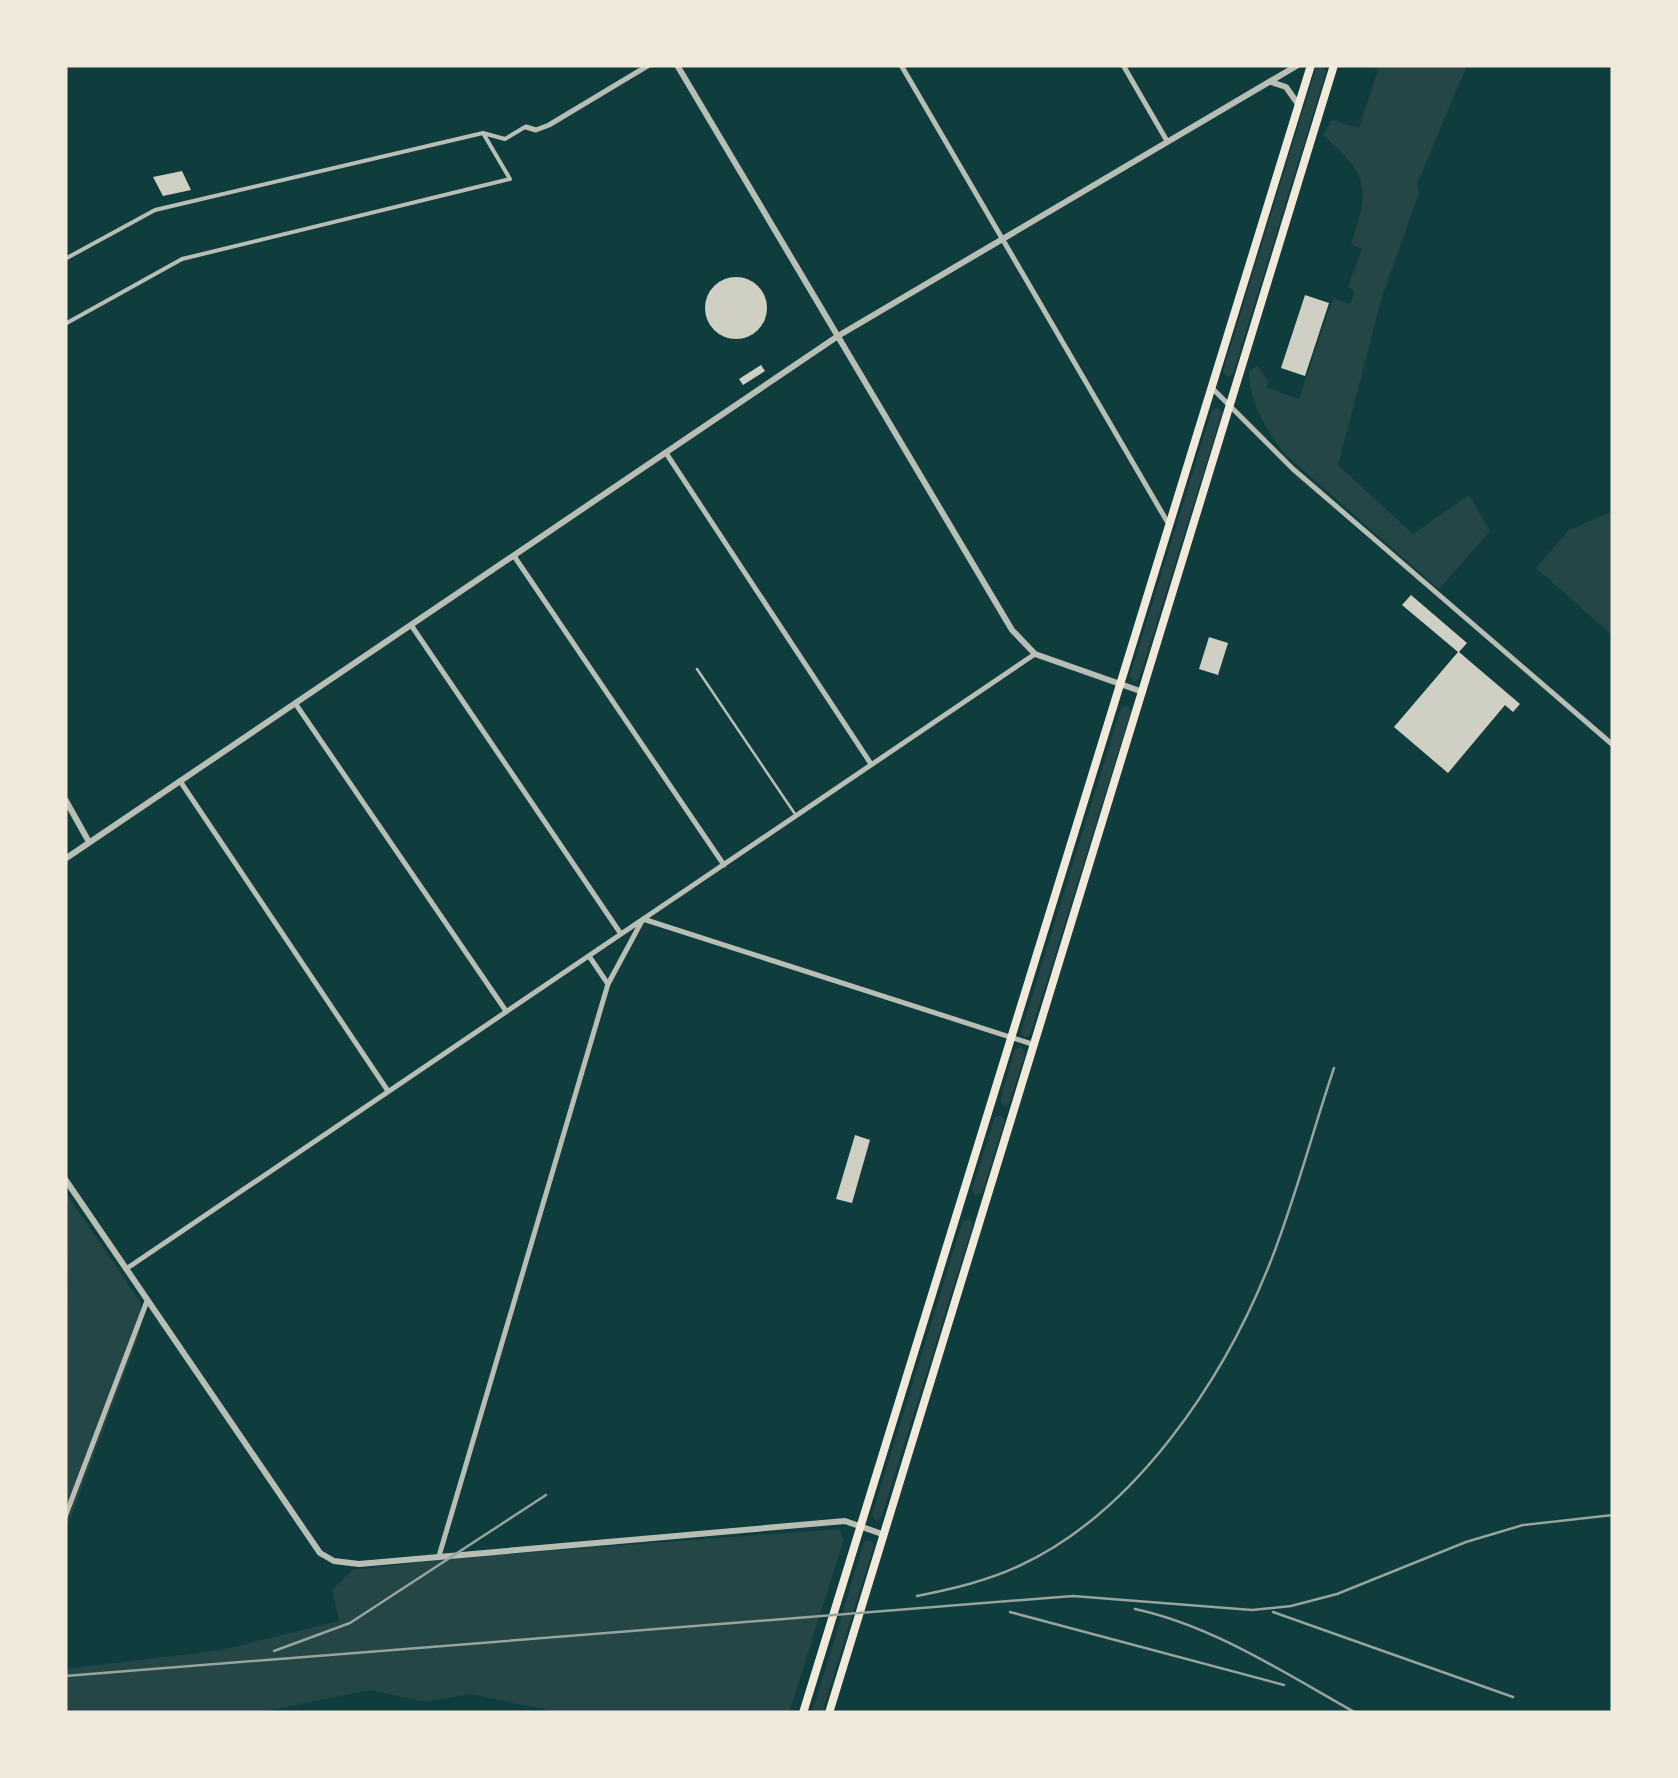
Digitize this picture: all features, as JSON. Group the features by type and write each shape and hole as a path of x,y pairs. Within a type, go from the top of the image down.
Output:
{"main road":[{"path":"803,1713 1311,65"},
{"path":"829,1713 1334,65"}],"street":[{"path":"65,259 155,210 483,133 505,139 526,127 536,130 649,65"},
{"path":"677,65 1012,630 1034,654 1143,692"},
{"path":"900,65 1169,526"},
{"path":"1122,65 1167,141"},
{"path":"65,858 838,336 1298,65"},
{"path":"1270,82 1286,87 1299,105"},
{"path":"65,324 182,258 510,179 483,133"},
{"path":"1210,387 1292,469 1613,745"},
{"path":"666,453 872,764"},
{"path":"514,556 724,864"},
{"path":"411,625 621,934"},
{"path":"125,1269 1034,654"},
{"path":"295,703 506,1012"},
{"path":"180,781 388,1092"},
{"path":"65,799 90,842"},
{"path":"644,919 1035,1045"},
{"path":"439,1556 608,984 644,919"},
{"path":"588,956 608,984"},
{"path":"65,1180 269,1483 320,1554 334,1562 360,1564 846,1521 882,1534"},
{"path":"65,1518 147,1302"}],"lane":[{"path":"697,669 796,816"}],"shaded area":[{"path":"1366,65 1467,65 1417,184 1419,193 1382,297 1338,465 1413,534 1469,495 1490,531 1439,589 1285,454 1260,415 1250,383 1249,371 1257,366 1268,381 1267,388 1299,399 1333,298 1350,304 1355,291 1348,287 1362,249 1351,244 1361,209 1361,184 1349,161 1323,135 1332,120 1359,128 1378,70"},
{"path":"1322,66 1326,72 1233,374 1227,377 1223,371 1316,68"},
{"path":"1218,408 1222,413 1139,679 1134,682 1130,676 1212,410"},
{"path":"1613,511 1613,636 1536,568 1569,530"},
{"path":"1127,705 1131,711 1030,1035 1025,1038 1021,1032 1121,708"},
{"path":"1021,1047 1025,1053 1009,1104 1004,1106 1000,1101 1015,1049"},
{"path":"1001,1115 1005,1120 982,1193 976,1196 972,1190 995,1117"},
{"path":"65,1192 141,1303 139,1335 65,1532 68,1276"},
{"path":"969,1219 973,1224 881,1518 876,1521 872,1515 963,1221"},
{"path":"838,1529 844,1539 789,1713 561,1713 471,1694 425,1702 370,1690 256,1713 65,1713 65,1669 222,1650 339,1621 332,1590 352,1570 467,1557"},
{"path":"870,1540 874,1545 822,1713 812,1713 864,1542"}],"building":[{"path":"182,171 191,190 163,196 153,177"},
{"path":"736,277 758,286 767,308 758,330 736,339 714,330 705,308 714,286"},
{"path":"1305,295 1329,303 1305,376 1281,368"},
{"path":"761,365 765,371 743,385 739,379"},
{"path":"1411,595 1467,643 1459,652 1520,704 1513,712 1505,705 1448,773 1394,727 1458,652 1402,605"},
{"path":"1209,637 1228,643 1218,675 1199,669"},
{"path":"855,1135 870,1140 852,1203 836,1199"}],"railway":[{"path":"917,1596 994,1576 1061,1542 1101,1512 1171,1438 1228,1352 1251,1307 1287,1215 1334,1068"},
{"path":"274,1651 350,1623 546,1495"},
{"path":"65,1676 1073,1596 1252,1610 1291,1606 1337,1594 1466,1542 1523,1525 1613,1515"},
{"path":"1135,1609 1221,1639 1356,1713"},
{"path":"1010,1612 1284,1685"},
{"path":"1273,1612 1513,1697"}]}
